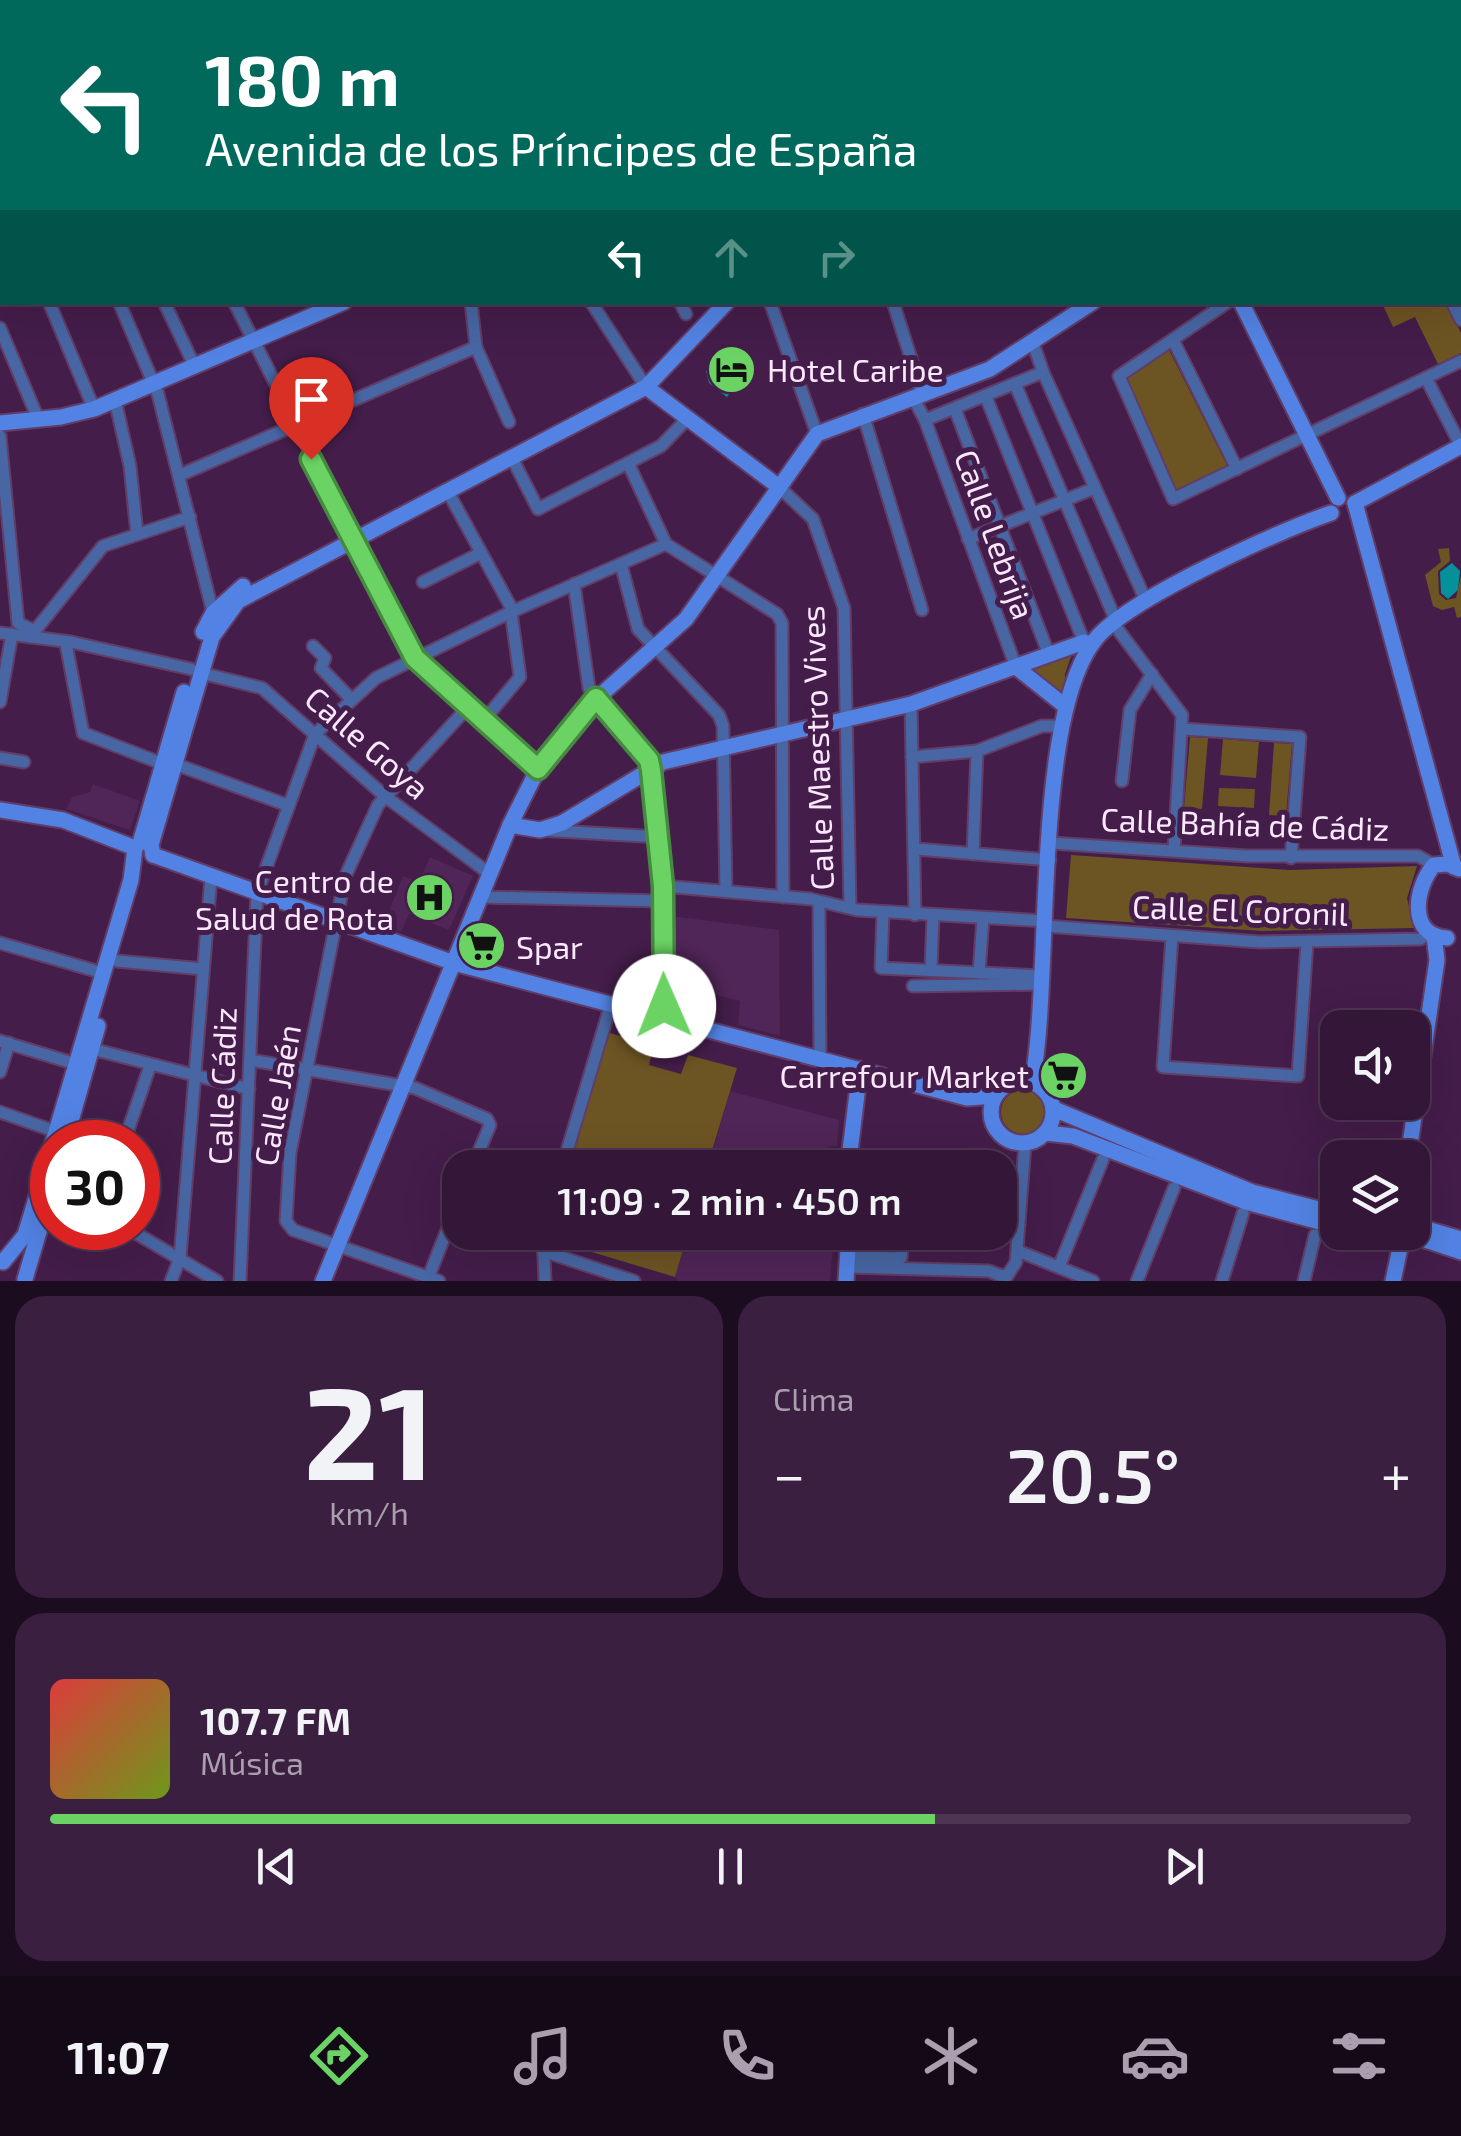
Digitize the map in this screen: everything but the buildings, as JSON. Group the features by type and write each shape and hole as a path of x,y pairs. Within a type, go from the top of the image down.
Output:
{"street":[{"path":"50,305 94,408"},
{"path":"65,1120 92,1049 213,613 154,384 120,305"},
{"path":"165,305 194,366"},
{"path":"235,305 415,658 538,769"},
{"path":"471,305 476,348 509,422"},
{"path":"592,305 642,384 778,487"},
{"path":"196,671 218,624 238,601 350,535 642,384 710,305"},
{"path":"213,613 242,586 447,490 642,384 723,305"},
{"path":"771,305 817,434"},
{"name":"Calle Lebrija","path":"894,305 925,420 1016,667"},
{"path":"323,1281 510,825 538,769 596,698 686,619 817,434 990,368 1089,305"},
{"path":"1224,305 1119,376 1173,500 1461,361"},
{"path":"1242,305 1308,436 1340,522 1461,446 1426,378"},
{"path":"0,423 40,421 94,408 252,342 310,309"},
{"path":"0,328 40,421"},
{"path":"1174,340 1237,470"},
{"path":"1033,343 1146,601"},
{"path":"180,476 476,348"},
{"path":"925,420 1043,372"},
{"path":"1015,384 1115,622 1182,715 1174,850"},
{"path":"986,398 1088,643 1060,726 1032,1082"},
{"path":"115,400 130,466 137,534"},
{"path":"954,409 1050,655"},
{"path":"863,414 922,610"},
{"path":"510,456 538,509 671,439 687,419"},
{"path":"0,436 18,623 32,633 103,546 190,517"},
{"path":"628,463 666,544 777,614 782,623 783,897"},
{"name":"Calle Maestro Vives","path":"778,487 813,519 844,608 850,906"},
{"path":"968,540 1095,488"},
{"path":"447,490 512,611 520,677 484,720"},
{"path":"540,830 562,822 651,770 725,746 911,704 1088,643 1146,601 1334,506 1345,496 1370,551 1458,869 1435,865"},
{"path":"315,734 376,678 512,611 666,544"},
{"path":"424,582 481,553"},
{"path":"622,564 638,629 719,715 725,746 726,890"},
{"path":"574,584 589,688 649,760 663,886 662,1018"},
{"path":"0,702 6,633"},
{"name":"Calle Goya","path":"6,633 32,633 262,688 386,797 490,874"},
{"path":"66,644 84,733 288,806"},
{"path":"313,646 324,658 321,668 352,700"},
{"path":"1016,667 1066,706"},
{"path":"1122,781 1130,710 1152,674"},
{"path":"911,704 916,915"},
{"name":"Calle Jaén","path":"338,1245 293,1230 286,1221 290,1153 345,877 378,804 469,706"},
{"path":"912,757 977,751 1042,726 1060,726"},
{"path":"1183,729 1300,737 1291,858"},
{"name":"Calle Cádiz","path":"240,1281 258,893 315,734"},
{"path":"973,854 977,751"},
{"path":"0,758 24,762"},
{"path":"0,810 63,820 454,962 967,1098 995,1096"},
{"path":"510,825 660,837"},
{"path":"1411,1140 1437,935 1419,916 1417,901 1419,886 1435,865 1446,831"},
{"name":"Calle Bahía de Cádiz","path":"916,850 973,854 1174,850 1291,858 1418,856 1435,865"},
{"path":"62,1120 103,974 144,852"},
{"path":"171,1281 180,1258 211,876"},
{"name":"Calle El Coronil","path":"663,886 726,890 883,912 1172,936 1307,942 1420,939 1437,935"},
{"path":"481,898 663,902"},
{"path":"819,903 820,1059"},
{"path":"883,912 881,968 1042,980"},
{"path":"931,970 933,916"},
{"path":"979,973 983,918"},
{"path":"1437,935 1461,926"},
{"path":"1172,936 1163,1067 1298,1076 1307,942"},
{"path":"0,942 103,974"},
{"path":"117,961 203,969"},
{"path":"913,986 1042,980"},
{"path":"567,1150 611,1004"},
{"path":"0,1072 4,1042 76,1064"},
{"path":"92,1049 249,1089"},
{"path":"250,1060 404,1086 487,1118 490,1125 480,1150"},
{"path":"132,1120 150,1066"},
{"path":"850,1150 860,1070"},
{"path":"967,1098 991,1116 1006,1140 1026,1144 1046,1132 1054,1109 1047,1092 1032,1082 1007,1084 995,1096 991,1116"},
{"path":"1054,1109 1252,1192 1320,1209"},
{"path":"0,1112 30,1127"},
{"path":"1046,1132 1092,1142 1246,1202 1320,1222"},
{"path":"846,1274 997,1278 1012,1270 1018,1251 1026,1144"},
{"path":"1059,1267 1103,1159"},
{"path":"1137,1281 1174,1188"},
{"path":"1222,1281 1243,1214"},
{"path":"25,1280 17,1267 1,1262 25,1235 30,1220"},
{"path":"1430,1231 1461,1238"},
{"path":"1304,1281 1314,1235"},
{"path":"1430,1237 1461,1252"},
{"path":"338,1245 431,1280 442,1249"},
{"path":"160,1247 217,1281"},
{"path":"25,1280 34,1250"},
{"path":"1392,1281 1400,1250"},
{"path":"545,1281 543,1251 608,1276 634,1281"},
{"path":"1018,1251 1093,1281"}],"shaded area":[{"path":"1383,305 1447,305 1461,333 1461,353 1438,364 1415,317 1393,327"},
{"path":"1169,350 1228,467 1175,492 1126,379"},
{"path":"711,368 738,382 727,397 709,383 706,371"},
{"path":"1449,548 1450,561 1438,571 1439,594 1446,600 1456,598 1461,576 1461,617 1457,618 1454,607 1442,610 1433,606 1425,575 1441,562 1438,549"},
{"path":"1452,563 1460,571 1458,590 1448,599 1441,593 1440,572"},
{"path":"1074,648 1065,674 1064,700 1025,667"},
{"path":"1190,737 1208,738 1202,809 1184,808"},
{"path":"1223,739 1259,742 1256,778 1220,775"},
{"path":"1274,743 1292,744 1286,816 1269,815"},
{"path":"93,784 140,801 130,830 66,809 72,797 90,792"},
{"path":"1219,788 1255,789 1254,808 1218,806"},
{"path":"1071,855 1290,870 1417,866 1407,898 1414,928 1262,931 1066,918"},
{"name":"Centro de Salud de Rota","path":"430,857 473,876 449,930 409,914 401,932 383,926 403,876 419,881"},
{"path":"671,916 779,930 780,1036 738,1025 740,1001 671,984"},
{"path":"606,1032 654,1045 649,1065 681,1074 688,1055 737,1068 712,1150 571,1150"},
{"path":"1023,1090 1039,1096 1045,1112 1039,1128 1023,1134 1007,1128 1001,1112 1007,1096"},
{"path":"730,1091 839,1120 837,1146 828,1150 713,1150"},
{"path":"585,1250 683,1250 675,1277"},
{"path":"683,1250 833,1250 830,1281 678,1281 675,1277"}],"place":[{"name":"Hotel Caribe","path":"732,369"},
{"name":"Centro de Salud de Rota","path":"429,898"},
{"name":"Spar","path":"481,946"},
{"name":"Carrefour Market","path":"1064,1075"}],"route":[{"path":"311,459 415,658 530,762 538,769 596,698 649,760 662,862 664,1006"}]}
